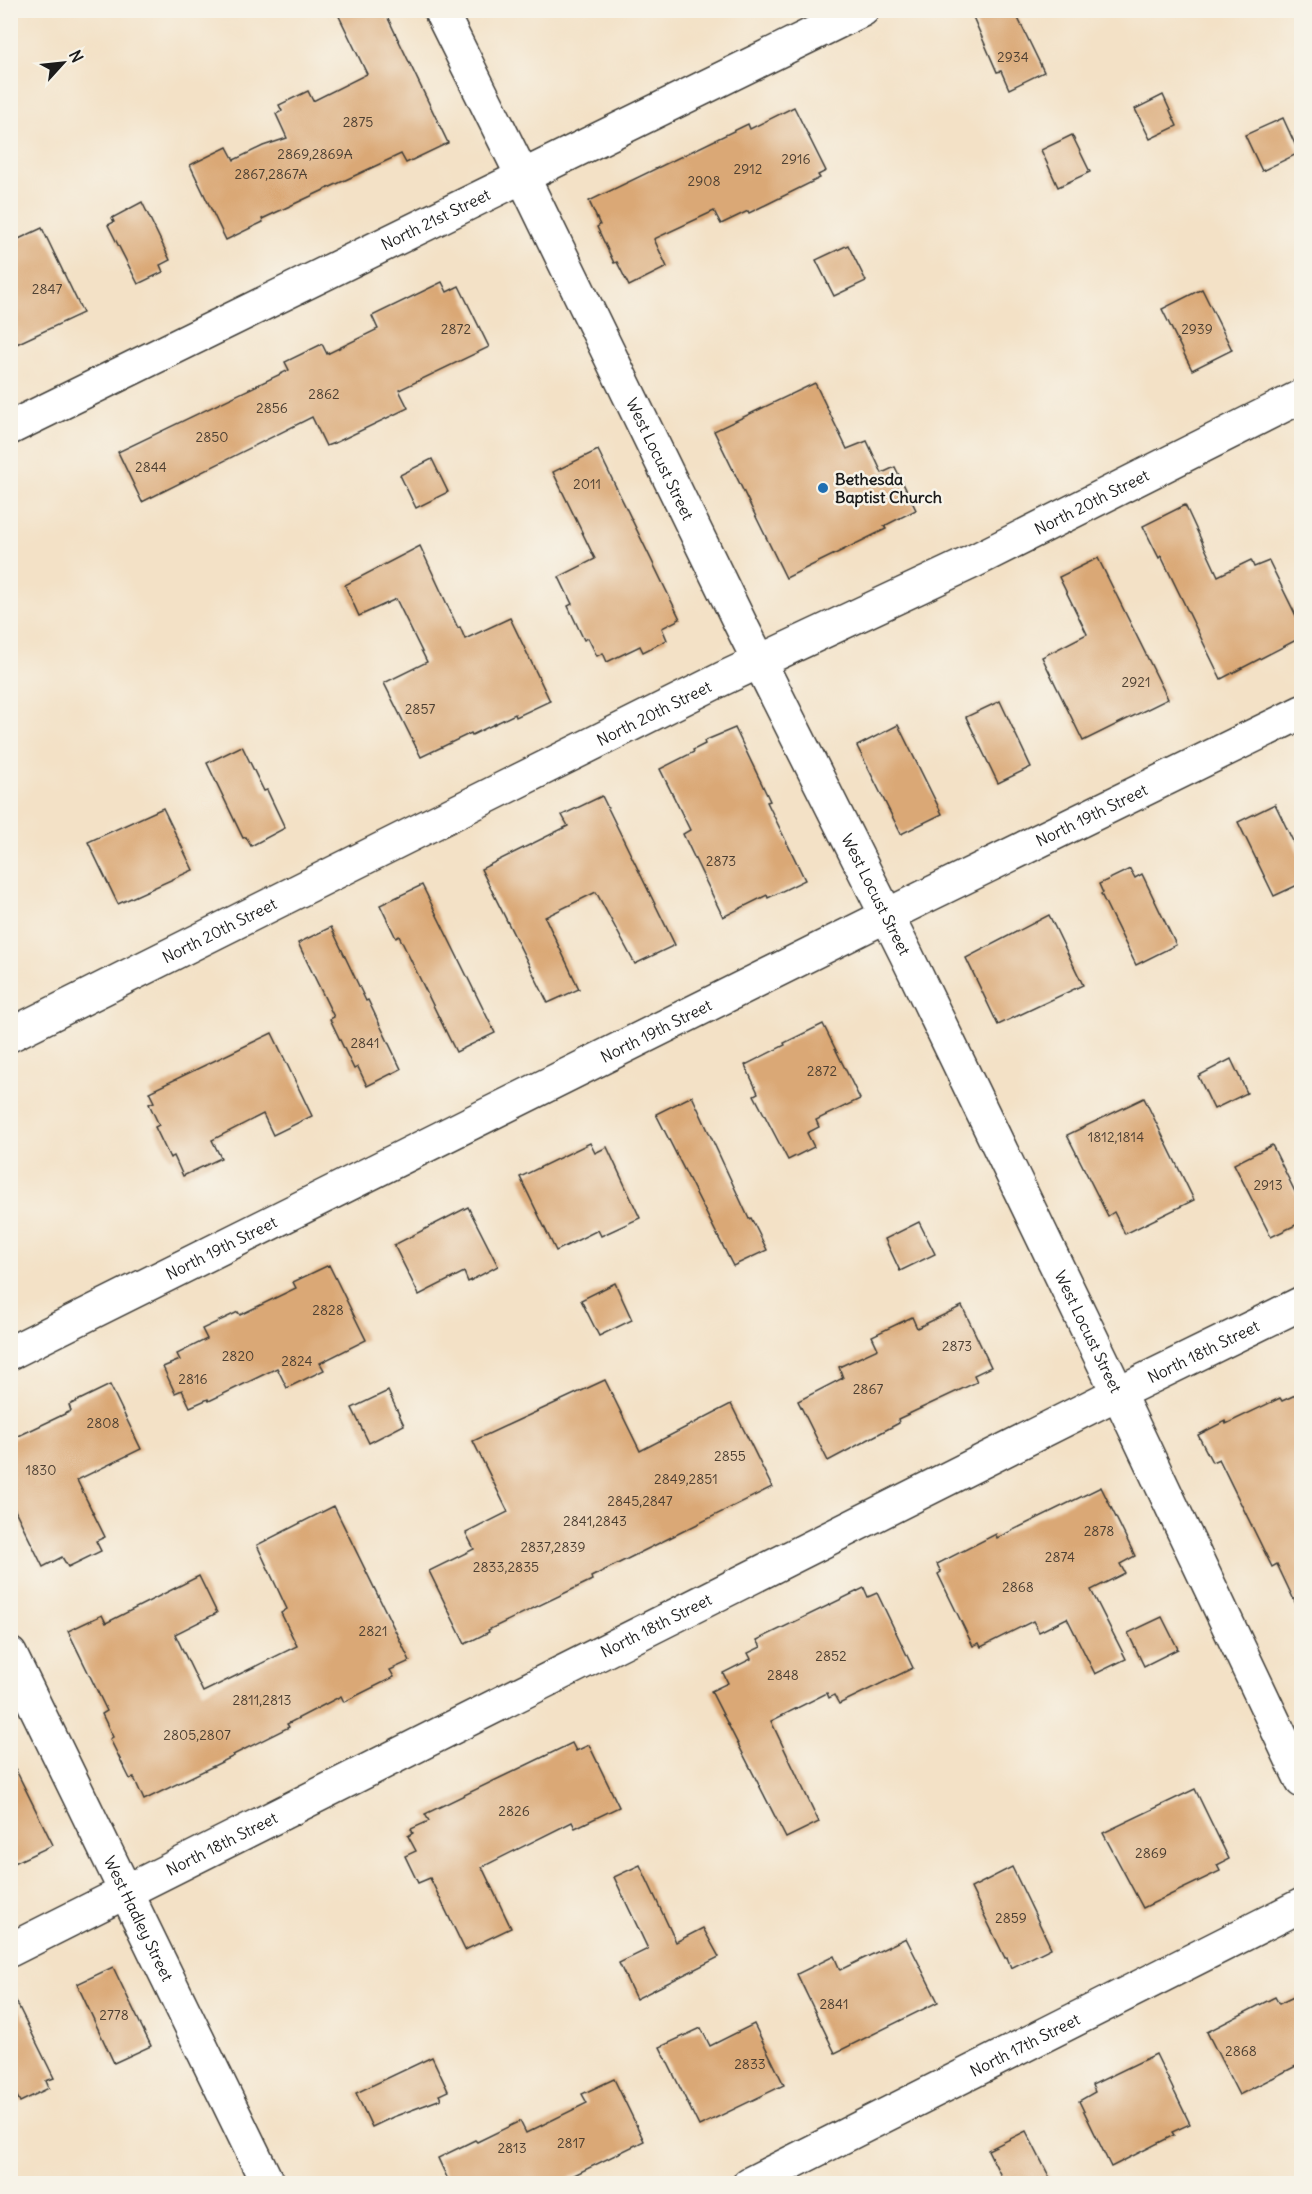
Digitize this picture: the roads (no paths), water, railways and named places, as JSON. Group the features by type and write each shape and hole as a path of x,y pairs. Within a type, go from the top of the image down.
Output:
{"street":[{"name":"West Locust Street","path":"440,10 887,916 1118,1393 1302,1781"},
{"name":"North 21st Street","path":"10,428 862,10"},
{"name":"North 20th Street","path":"10,1035 760,661 974,561 1302,396"},
{"name":"North 19th Street","path":"10,1353 1302,712"},
{"name":"North 18th Street","path":"10,1950 1118,1393 1302,1303"},
{"name":"West Hadley Street","path":"10,1654 268,2184"},
{"name":"North 17th Street","path":"749,2184 1302,1905"}],"place":[{"name":"Bethesda Baptist Church","path":"823,488"}]}
